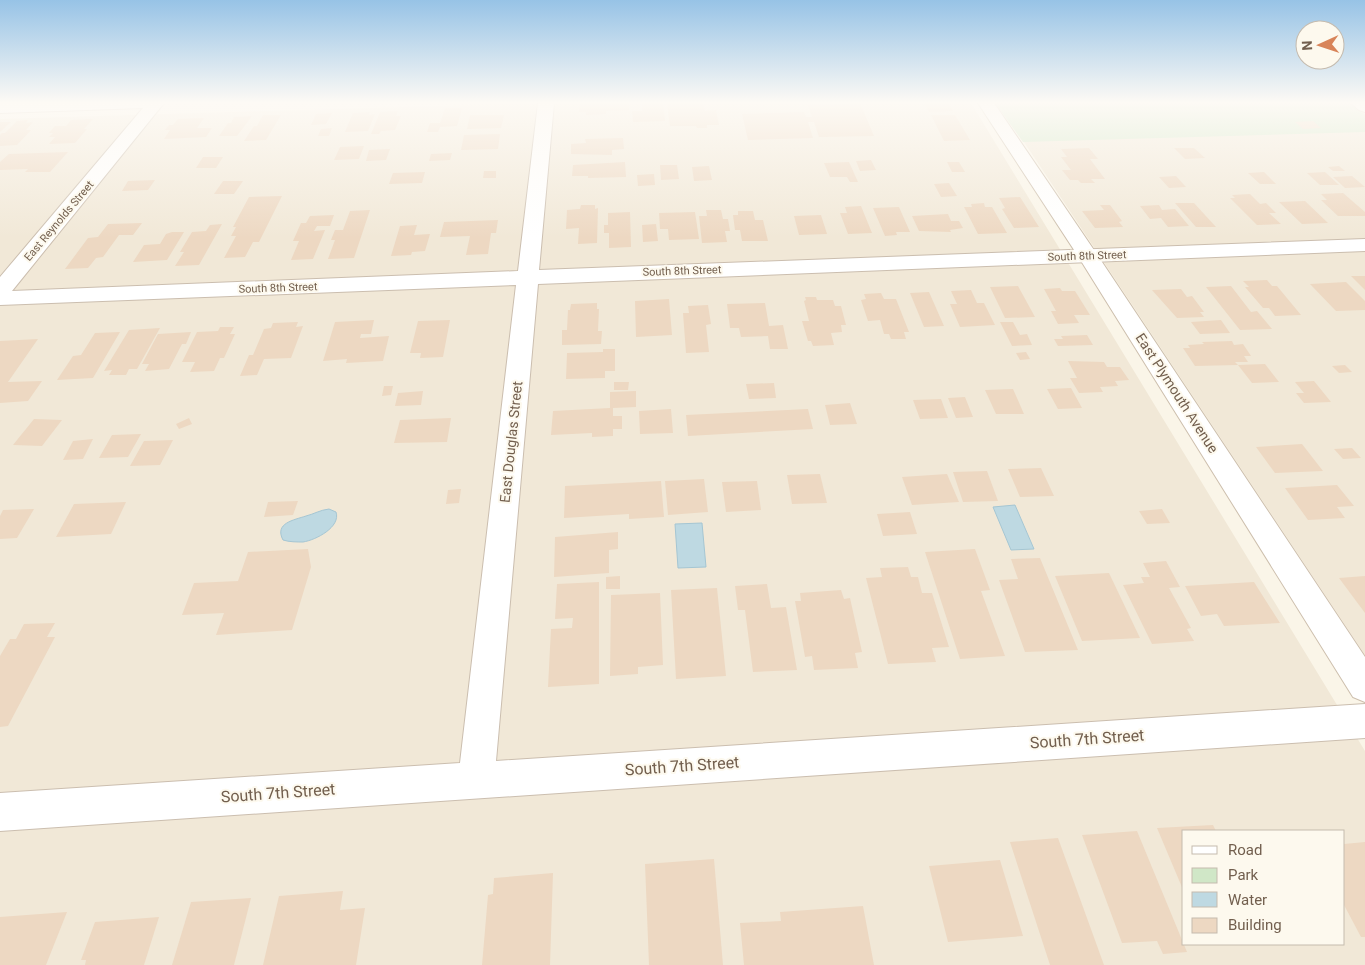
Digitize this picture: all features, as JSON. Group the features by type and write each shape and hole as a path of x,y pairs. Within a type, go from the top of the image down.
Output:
{"street":[{"name":"East Reynolds Street","path":"0,292 119,148"},
{"name":"East Douglas Street","path":"476,780 541,148"},
{"name":"East Plymouth Avenue","path":"1016,148 1088,256 1365,686"},
{"name":"South 8th Street","path":"0,298 1365,245"},
{"name":"South 7th Street","path":"0,812 1365,721"}],"shaded area":[{"path":"0,148 998,148 1365,751 1365,965 0,965"},
{"path":"1028,148 1365,148 1365,655"}],"water":[{"path":"1015,505 1034,549 1011,550 993,507"},
{"path":"329,509 336,512 337,518 335,523 326,532 314,539 303,542 283,540 281,530 287,523"},
{"path":"702,523 706,567 678,568 675,524"}],"building":[{"path":"340,148 363,148 359,159 334,160"},
{"path":"461,148 498,148 498,149 461,150"},
{"path":"571,148 624,148 612,150 612,155 571,154"},
{"path":"1089,148 1098,159 1090,159 1105,179 1091,179 1095,183 1081,183 1078,180 1070,180 1062,170 1071,170 1061,157 1067,157 1061,149"},
{"path":"1174,148 1194,148 1205,158 1185,159"},
{"path":"390,149 386,160 366,161 369,150"},
{"path":"68,152 50,172 25,172 28,169 0,170 0,162 9,154"},
{"path":"452,153 450,160 429,161 431,154"},
{"path":"203,157 223,157 216,168 196,168"},
{"path":"871,160 876,170 860,171 856,161"},
{"path":"625,162 626,177 588,178 588,176 572,176 573,165"},
{"path":"849,162 858,182 850,182 847,177 830,177 824,163"},
{"path":"947,162 959,162 965,172 952,172"},
{"path":"660,165 677,165 679,179 661,180"},
{"path":"709,166 712,180 694,181 692,167"},
{"path":"1339,166 1345,171 1333,171 1328,167"},
{"path":"484,171 496,171 496,178 483,178"},
{"path":"425,172 422,183 389,184 393,173"},
{"path":"1264,172 1276,184 1260,184 1248,173"},
{"path":"1325,172 1339,185 1320,185 1307,173"},
{"path":"654,174 655,185 638,186 637,175"},
{"path":"1176,176 1186,187 1169,188 1159,177"},
{"path":"1352,176 1365,187 1345,188 1333,177"},
{"path":"155,180 148,190 122,191 128,181"},
{"path":"223,181 243,181 234,194 214,194"},
{"path":"949,183 957,196 941,197 934,184"},
{"path":"1343,193 1365,212 1365,216 1338,216 1321,200 1327,200 1321,194"},
{"path":"1250,194 1260,204 1266,203 1276,213 1269,213 1281,224 1257,225 1230,198 1235,198 1232,195"},
{"path":"282,196 259,242 253,242 245,257 224,258 236,236 231,236 236,227 233,227 249,197"},
{"path":"1020,197 1039,227 1014,228 1002,209 1005,208 999,198"},
{"path":"1305,201 1328,223 1302,224 1279,202"},
{"path":"984,203 985,207 992,207 1007,233 978,234 964,207 972,207 971,204"},
{"path":"1175,203 1194,203 1216,227 1196,227"},
{"path":"581,205 595,205 595,209 598,208 597,243 578,244 579,228 566,229 567,210 580,209"},
{"path":"1100,205 1110,205 1122,221 1119,222 1123,227 1095,228 1082,211 1104,210"},
{"path":"1159,205 1162,210 1175,209 1189,226 1168,227 1161,218 1150,219 1140,206"},
{"path":"861,206 872,233 848,234 840,213 847,213 845,207"},
{"path":"899,207 910,232 896,232 897,235 885,236 873,208"},
{"path":"370,210 354,258 328,259 335,240 331,240 335,230 343,230 350,211"},
{"path":"706,210 721,210 723,219 728,219 730,231 725,231 727,242 702,243 699,216 707,216"},
{"path":"738,211 753,211 755,220 763,220 768,241 742,241 740,230 735,230 733,215 738,215"},
{"path":"630,212 631,247 609,248 609,233 604,233 604,225 608,225 608,213"},
{"path":"695,212 699,239 669,240 668,229 660,229 659,213"},
{"path":"948,214 951,221 959,221 963,228 950,230 951,232 919,231 912,216"},
{"path":"334,215 330,226 317,226 314,231 325,230 313,259 291,260 299,241 293,241 301,223 306,223 310,216"},
{"path":"821,215 827,234 799,235 794,216"},
{"path":"498,220 496,233 491,233 488,254 466,255 470,236 440,237 444,222"},
{"path":"142,223 133,235 119,235 103,257 96,258 88,268 65,269 88,238 98,237 108,224"},
{"path":"222,224 199,265 175,266 184,252 180,252 192,232 206,231 210,225"},
{"path":"656,224 658,241 643,242 642,225"},
{"path":"417,225 414,235 430,234 425,251 412,252 411,255 391,256 400,226"},
{"path":"184,232 167,260 133,262 144,245 160,244 166,234"},
{"path":"1351,276 1365,276 1365,290"},
{"path":"1267,280 1272,286 1277,286 1301,315 1275,316 1269,308 1263,308 1245,287 1249,287 1243,281"},
{"path":"1346,282 1365,301 1365,310 1336,311 1310,284"},
{"path":"1018,286 1035,317 1005,318 990,287"},
{"path":"1231,286 1251,312 1257,311 1272,329 1240,330 1206,287"},
{"path":"1060,288 1062,291 1075,291 1090,315 1074,315 1079,323 1058,324 1051,311 1056,311 1044,289"},
{"path":"1181,289 1187,297 1192,296 1204,312 1200,312 1204,317 1177,318 1152,290"},
{"path":"971,290 977,303 984,303 995,325 960,327 950,304 957,304 951,291"},
{"path":"929,292 944,326 924,327 910,293"},
{"path":"881,293 884,299 896,299 909,332 904,332 906,339 891,339 889,334 884,334 880,320 868,321 861,300 866,299 864,294"},
{"path":"805,297 816,297 817,300 833,300 835,306 841,306 846,325 841,325 842,332 831,333 834,345 813,346 811,341 808,341 802,321 809,321 804,301 806,300"},
{"path":"669,299 672,335 636,337 635,301"},
{"path":"597,303 597,309 599,309 598,331 602,331 601,344 562,345 562,330 567,330 568,310 570,310 571,304"},
{"path":"765,303 769,326 783,325 788,349 770,349 768,336 741,337 739,328 730,328 727,304"},
{"path":"708,305 711,324 706,325 709,352 686,353 683,313 689,313 688,306"},
{"path":"374,320 371,334 361,334 360,338 389,336 383,361 346,363 347,359 323,361 335,322"},
{"path":"450,320 443,357 420,358 421,353 410,353 418,321"},
{"path":"1221,320 1230,333 1200,334 1191,322"},
{"path":"298,322 296,327 303,326 291,358 264,359 257,375 240,376 249,355 253,355 264,329 271,328 273,323"},
{"path":"1000,322 1013,322 1020,335 1027,334 1032,345 1012,346"},
{"path":"220,327 234,327 230,334 235,334 224,358 220,358 214,371 190,372 195,362 182,362 197,332 218,331"},
{"path":"160,328 137,369 129,369 126,375 109,375 112,370 104,371 129,330"},
{"path":"120,332 93,378 57,380 73,356 81,355 95,333"},
{"path":"191,332 186,344 182,344 169,369 145,371 149,364 142,364 158,334"},
{"path":"1087,335 1093,345 1058,346 1054,339 1063,339 1061,336"},
{"path":"38,339 8,382 42,381 28,401 0,403 0,341"},
{"path":"1232,341 1234,345 1243,344 1251,356 1244,356 1248,362 1235,362 1238,365 1195,366 1183,348 1190,348 1188,345 1204,344 1202,342"},
{"path":"603,349 615,349 615,371 605,371 605,378 566,379 567,353 603,352"},
{"path":"1026,352 1030,359 1020,360 1016,353"},
{"path":"1068,361 1104,362 1107,367 1120,367 1129,380 1115,381 1118,386 1100,387 1103,392 1079,393 1070,378 1077,378"},
{"path":"1265,364 1279,382 1252,383 1238,365"},
{"path":"1345,365 1352,372 1339,373 1332,366"},
{"path":"1314,381 1331,402 1304,403 1296,393 1304,393 1295,382"},
{"path":"614,382 629,382 628,390 614,390"},
{"path":"774,383 776,398 749,399 746,384"},
{"path":"384,386 393,386 391,395 382,396"},
{"path":"1071,388 1082,408 1058,409 1047,389"},
{"path":"1013,389 1024,414 996,414 985,390"},
{"path":"423,391 421,405 395,406 398,393"},
{"path":"636,391 636,407 613,408 613,416 622,416 622,429 613,429 613,436 592,437 592,433 551,435 553,411 610,408 610,392"},
{"path":"965,397 973,417 956,418 948,398"},
{"path":"941,399 948,418 920,419 913,400"},
{"path":"850,403 857,424 830,425 825,405"},
{"path":"671,409 673,433 640,434 639,411"},
{"path":"808,409 813,429 688,436 686,415"},
{"path":"189,418 192,424 179,429 176,424"},
{"path":"451,418 447,442 394,443 400,420"},
{"path":"34,419 62,420 42,446 13,445"},
{"path":"141,434 128,457 99,458 112,435"},
{"path":"93,439 83,459 63,460 73,441"},
{"path":"173,440 160,465 130,466 144,441"},
{"path":"1302,444 1323,471 1275,473 1256,447"},
{"path":"1352,448 1361,458 1343,459 1334,449"},
{"path":"1041,468 1054,496 1020,497 1008,469"},
{"path":"987,471 998,501 963,502 953,472"},
{"path":"820,474 827,503 792,504 787,475"},
{"path":"947,474 959,502 912,505 902,477"},
{"path":"704,479 708,512 668,515 665,481"},
{"path":"661,481 664,517 629,519 629,514 564,518 565,486"},
{"path":"757,481 761,510 726,512 722,482"},
{"path":"1337,485 1354,506 1337,507 1345,518 1308,520 1285,488"},
{"path":"461,489 459,503 446,504 448,490"},
{"path":"298,501 293,515 264,517 268,502"},
{"path":"126,502 111,534 56,537 74,504"},
{"path":"34,509 17,538 0,539 0,516 3,510"},
{"path":"1162,509 1170,523 1147,524 1139,511"},
{"path":"910,512 917,534 883,536 877,514"},
{"path":"618,532 618,549 609,550 609,573 554,577 555,537"},
{"path":"308,549 311,567 292,630 216,635 224,613 182,615 194,583 238,581 248,552"},
{"path":"975,549 990,590 981,591 1005,656 960,659 925,552"},
{"path":"1040,558 1078,650 1025,652 999,580 1018,579 1011,559"},
{"path":"1166,561 1180,587 1169,588 1191,628 1187,629 1194,641 1152,644 1123,585 1144,583 1141,577 1150,577 1143,563"},
{"path":"908,567 911,577 918,577 922,593 932,593 949,647 932,648 936,662 888,664 866,578 882,577 880,568"},
{"path":"1109,573 1140,638 1082,641 1055,576"},
{"path":"620,576 620,589 606,589 606,577"},
{"path":"1365,576 1365,613 1339,578"},
{"path":"599,582 599,684 548,687 551,629 572,628 573,618 555,619 557,584"},
{"path":"1254,582 1280,623 1224,626 1217,614 1201,616 1185,586"},
{"path":"767,584 771,608 786,607 797,670 753,672 745,610 738,610 735,586"},
{"path":"717,588 726,676 676,679 671,590"},
{"path":"841,590 844,599 850,598 862,652 855,653 858,668 814,670 812,656 805,657 795,601 801,601 800,593"},
{"path":"660,593 663,665 638,667 638,674 610,676 611,595"},
{"path":"55,623 47,637 55,637 8,726 0,727 0,656 10,639 16,639 24,624"},
{"path":"1213,825 1216,830 1182,830 1182,887 1157,828"},
{"path":"1137,831 1182,940 1182,945 1184,945 1187,952 1163,954 1157,941 1122,943 1082,835"},
{"path":"1058,838 1104,965 1050,965 1010,842"},
{"path":"1365,842 1365,937 1361,937 1345,907 1345,844"},
{"path":"714,859 723,965 649,965 645,864"},
{"path":"1000,860 1023,936 948,942 929,866"},
{"path":"553,873 550,965 482,965 488,895 493,894 494,878"},
{"path":"343,891 340,910 365,908 356,965 263,965 279,896"},
{"path":"251,898 234,965 172,965 191,902"},
{"path":"863,906 874,965 744,965 740,923 781,921 780,912"},
{"path":"67,912 46,965 0,965 0,917"},
{"path":"159,917 144,965 85,965 86,960 81,960 95,922"}]}
